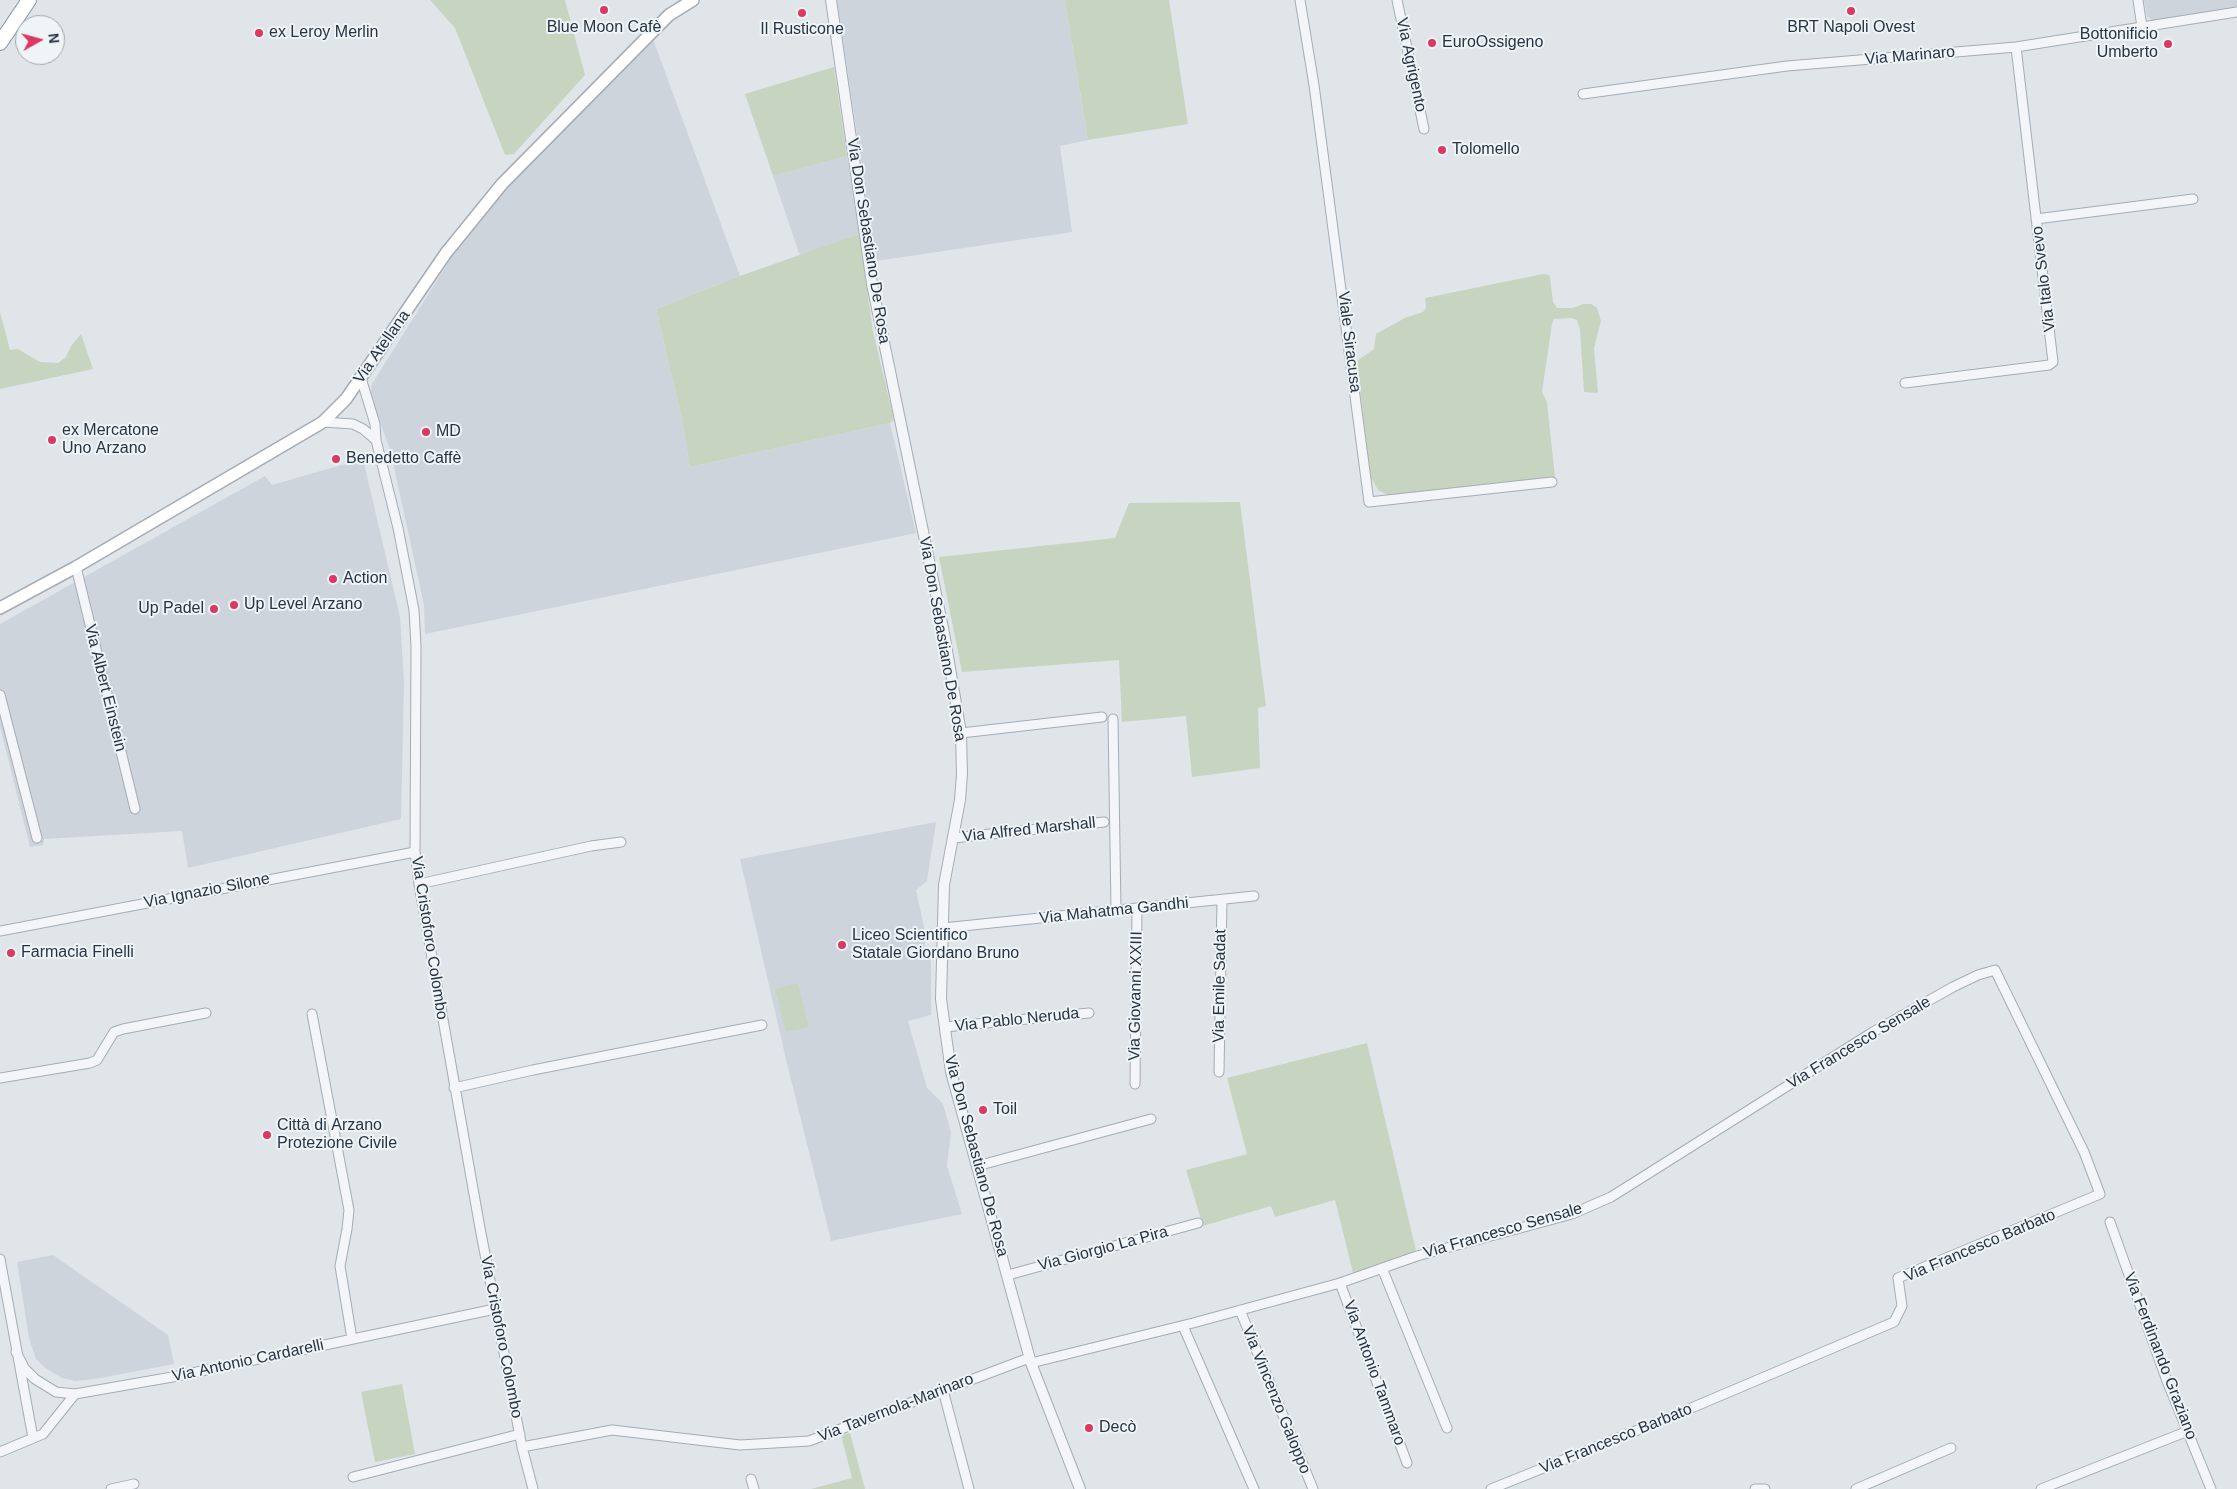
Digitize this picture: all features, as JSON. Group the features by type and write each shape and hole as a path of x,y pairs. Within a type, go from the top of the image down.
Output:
{"highway":[{"path":"0,42 29,0"}],"main road":[{"name":"Via Atellana","path":"0,608 76,566 323,422 346,399 446,253 502,184 669,15 693,0"}],"street":[{"name":"Via Don Sebastiano De Rosa","path":"831,0 872,284 944,633 961,733 962,774 953,838 945,873 943,928 941,999 951,1072 1030,1361 1080,1489"},
{"name":"Viale Siracusa","path":"1300,0 1314,85 1369,502 1552,482"},
{"name":"Via Agrigento","path":"1397,0 1424,129"},
{"path":"2138,0 2142,27"},
{"name":"Via Marinaro","path":"1582,94 1787,66 2016,47 2237,12"},
{"name":"Via Italo Svevo","path":"1905,383 2052,364 2016,47"},
{"path":"2036,219 2193,199"},
{"name":"Via Cristoforo Colombo","path":"361,378 375,424 376,440 398,528 414,610 416,646 415,852 419,884 495,1309 522,1447 533,1489"},
{"path":"323,422 353,424 363,429 376,440"},
{"name":"Via Albert Einstein","path":"76,566 135,809"},
{"path":"0,696 37,838"},
{"path":"961,733 1102,717"},
{"path":"1113,719 1116,910"},
{"name":"Via Alfred Marshall","path":"953,838 1104,822"},
{"path":"419,884 591,846 621,842"},
{"name":"Via Ignazio Silone","path":"0,930 415,852"},
{"name":"Via Mahatma Gandhi","path":"943,928 1254,896"},
{"name":"Via Emile Sadat","path":"1219,1072 1222,900"},
{"name":"Via Giovanni XXIII","path":"1135,1084 1137,908"},
{"name":"Via Francesco Sensale","path":"1030,1361 1184,1326 1340,1283 1417,1256 1553,1220 1611,1197 1873,1032 1953,987 1978,975 1996,970 2005,987"},
{"name":"Via Francesco Barbato","path":"1491,1489 1672,1417 1894,1322 1902,1306 1898,1278 2100,1194 2084,1152 2005,987"},
{"path":"0,1078 90,1063 97,1060 114,1032 206,1013"},
{"name":"Via Pablo Neruda","path":"945,1027 1089,1013"},
{"path":"312,1014 349,1210 348,1229 340,1266 352,1339"},
{"path":"454,1088 533,1070 762,1025"},
{"path":"977,1166 1151,1119"},
{"name":"Via Ferdinando Graziano","path":"2110,1222 2167,1381 2212,1489"},
{"name":"Via Giorgio La Pira","path":"1008,1275 1198,1223"},
{"path":"0,1259 16,1352 38,1436"},
{"path":"1382,1268 1447,1428"},
{"name":"Via Antonio Tammaro","path":"1340,1283 1408,1463"},
{"name":"Via Antonio Cardarelli","path":"16,1352 25,1369 35,1379 56,1392 74,1394 187,1375 495,1309"},
{"name":"Via Vincenzo Galoppo","path":"1240,1310 1313,1489"},
{"path":"1184,1326 1254,1489"},
{"name":"Via Tavernola-Marinaro","path":"522,1447 612,1430 740,1445 809,1441 942,1390 1030,1361"},
{"path":"942,1390 969,1489"},
{"path":"0,1452 38,1436 74,1394"},
{"path":"2041,1489 2188,1431"},
{"name":"Via Cristoforo Colombo","path":"353,1477 520,1434"},
{"path":"1856,1489 1951,1448"},
{"path":"751,1480 754,1489"},
{"path":"111,1489 134,1484"},
{"path":"1755,1489 1765,1489"}],"shaded area":[{"path":"837,0 1065,0 1088,140 1060,146 1072,232 876,261"},
{"path":"2144,0 2237,0 2237,7 2154,22 2147,16"},
{"path":"653,39 740,276 656,309 680,410 690,467 890,423 916,533 425,634 424,605 390,449 370,396 372,384 451,258 503,192"},
{"path":"847,156 859,234 800,256 773,176"},
{"path":"363,459 400,617 404,683 401,819 188,868 182,831 44,839 43,845 30,847 0,726 0,624 265,476 272,485"},
{"path":"936,822 927,881 916,890 926,936 922,961 931,954 931,1015 908,1021 927,1088 943,1104 951,1132 947,1166 962,1214 831,1241 785,1055 740,859"},
{"path":"53,1255 168,1335 174,1364 75,1381 62,1378 44,1367 36,1359 29,1338 17,1262"}],"green space":[{"path":"430,0 565,0 585,75 514,154 505,155 455,28"},
{"path":"1065,0 1169,0 1188,124 1088,140"},
{"path":"834,67 847,156 773,176 745,94"},
{"path":"859,234 873,331 894,420 890,423 690,467 680,410 656,309 740,276"},
{"path":"1543,274 1549,275 1553,302 1557,308 1573,308 1583,304 1591,304 1597,308 1601,321 1594,348 1598,392 1596,393 1584,392 1580,330 1577,320 1570,318 1554,319 1552,324 1542,392 1547,402 1555,477 1388,495 1378,490 1370,476 1357,361 1374,349 1376,334 1405,318 1423,312 1426,308 1425,298"},
{"path":"0,312 10,350 18,349 40,362 58,363 66,357 71,346 81,334 93,369 0,389"},
{"path":"1240,502 1266,706 1258,708 1260,768 1192,777 1186,716 1122,722 1119,660 962,672 939,557 1115,538 1129,503"},
{"path":"798,983 809,1027 786,1032 775,989"},
{"path":"1367,1043 1417,1255 1353,1273 1335,1200 1275,1217 1271,1206 1203,1226 1186,1170 1247,1154 1227,1078"},
{"path":"402,1384 415,1454 375,1462 361,1392"},
{"path":"850,1433 865,1489 811,1489 852,1478 841,1435"}],"place":[{"name":"Blue Moon Cafè","path":"604,10"},
{"name":"BRT Napoli Ovest","path":"1851,11"},
{"name":"Il Rusticone","path":"802,13"},
{"name":"ex Leroy Merlin","path":"259,33"},
{"name":"EuroOssigeno","path":"1432,43"},
{"name":"Bottonificio Umberto","path":"2168,44"},
{"name":"Tolomello","path":"1442,150"},
{"name":"MD","path":"426,432"},
{"name":"ex Mercatone Uno Arzano","path":"52,440"},
{"name":"Benedetto Caffè","path":"336,459"},
{"name":"Action","path":"333,579"},
{"name":"Up Level Arzano","path":"234,605"},
{"name":"Up Padel","path":"214,609"},
{"name":"Liceo Scientifico Statale Giordano Bruno","path":"842,945"},
{"name":"Farmacia Finelli","path":"11,953"},
{"name":"Toil","path":"983,1110"},
{"name":"Città di Arzano Protezione Civile","path":"267,1135"},
{"name":"Decò","path":"1089,1428"}]}
